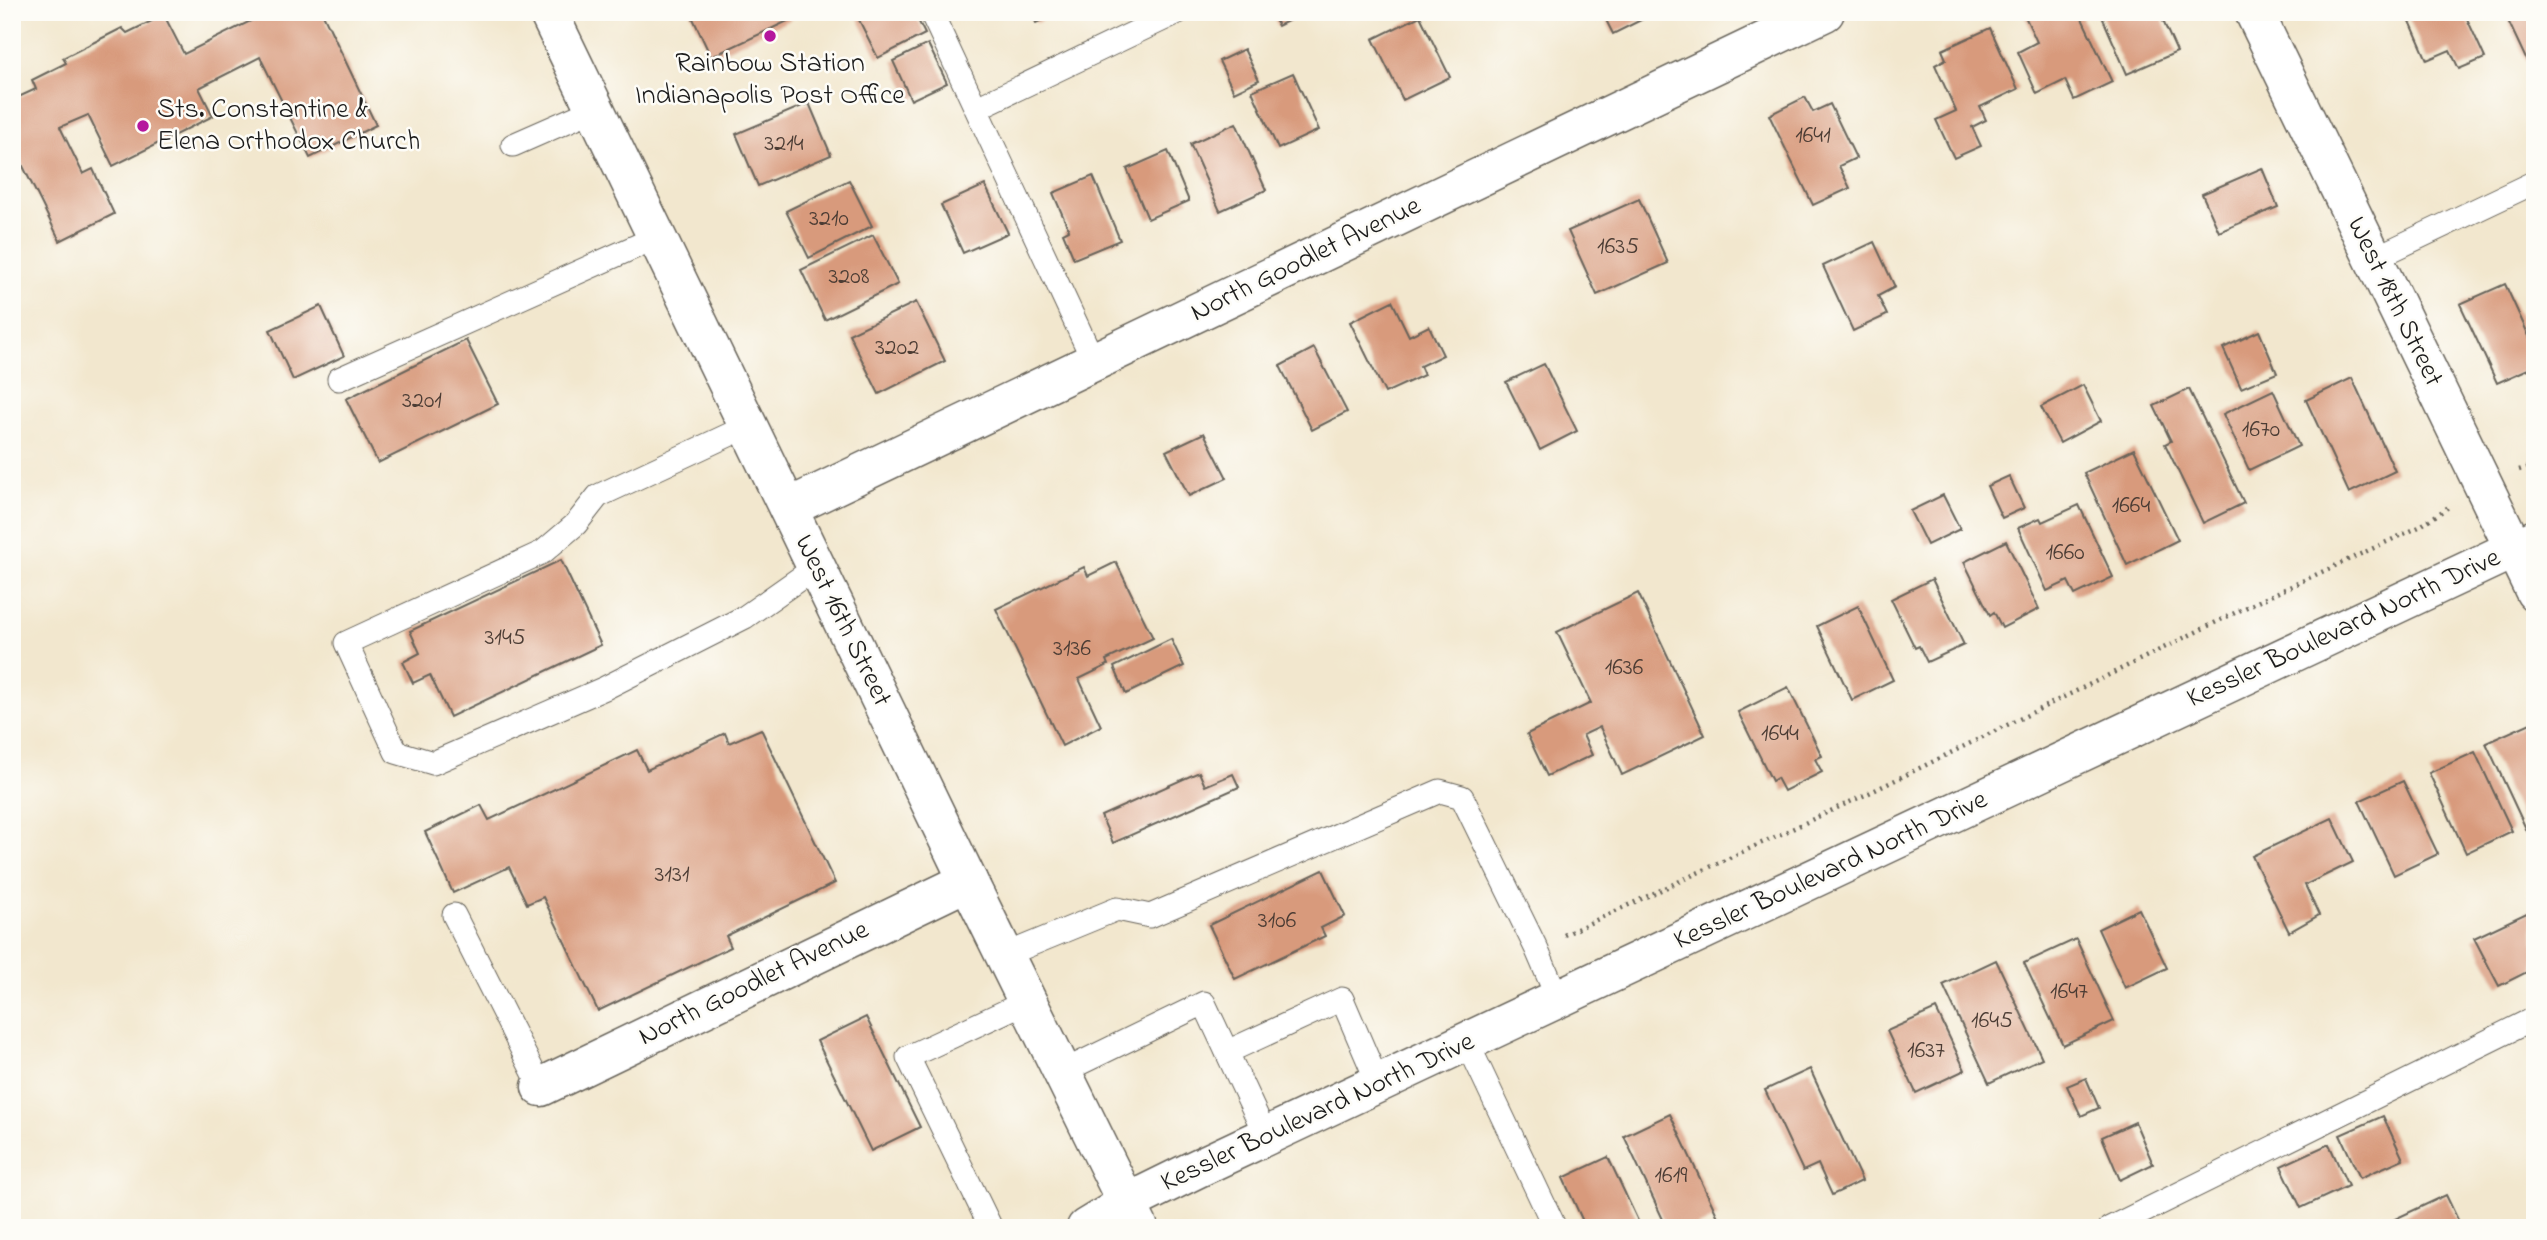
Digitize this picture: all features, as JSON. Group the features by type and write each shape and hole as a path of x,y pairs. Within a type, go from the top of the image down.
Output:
{"main road":[{"name":"North Goodlet Avenue","path":"788,508 1825,12"},
{"name":"West 18th Street","path":"2254,12 2481,482 2524,544 2535,592"},
{"name":"West 16th Street","path":"556,15 595,109 1133,1216"},
{"name":"Kessler Boulevard North Drive","path":"1086,1228 1133,1216 1266,1136 2524,544"},
{"name":"North Goodlet Avenue","path":"541,1087 968,881"}],"lane":[{"path":"931,12 1094,362"},
{"path":"977,108 1178,12"},
{"path":"513,145 595,109"},
{"path":"2374,259 2535,182"},
{"path":"339,379 657,237"},
{"path":"748,426 598,496 576,524 543,552 346,643 396,752 433,763 581,699 746,617 817,567"},
{"path":"1005,955 1118,909 1150,916 1440,791 1462,797 1558,999"},
{"path":"454,915 541,1087"},
{"path":"1227,1052 1342,999 1378,1083"},
{"path":"992,1228 908,1057 1028,1001"},
{"path":"1062,1072 1204,1003 1266,1136"},
{"path":"2110,1228 2535,1018"},
{"path":"1467,1042 1555,1228"}],"path":[{"path":"1536,948 1867,794 2259,601 2419,527 2481,482 2535,465"}],"building":[{"name":"Sts. Constantine & Elena Orthodox Church","path":"269,12 322,12 376,125 310,158 260,57 199,88 213,116 113,166 88,115 60,127 83,174 93,169 114,214 60,241 12,144 12,100 36,89 32,80 66,63 63,58 122,28 127,33 164,15 184,54"},
{"path":"690,12 789,12 792,19 711,57"},
{"path":"855,12 914,12 925,34 878,58"},
{"path":"1031,12 1059,12 1036,23"},
{"path":"1112,12 1133,12 1116,20"},
{"path":"1271,12 1306,12 1278,26"},
{"path":"1602,12 1657,12 1613,34"},
{"path":"2023,12 2079,12 2112,82 2074,100 2065,80 2037,94 2018,52 2037,42"},
{"path":"2100,12 2159,12 2177,52 2127,74"},
{"path":"2406,12 2464,12 2485,58 2459,69 2450,50 2427,60"},
{"path":"2504,12 2535,12 2533,74"},
{"path":"1420,16 1450,77 1403,100 1373,39"},
{"path":"1990,28 2018,89 1980,107 1986,120 1972,127 1981,146 1954,158 1936,120 1956,111 1935,65 1946,59 1942,50"},
{"path":"928,44 947,83 911,100 893,61"},
{"path":"1244,49 1259,80 1234,92 1219,61"},
{"path":"1293,73 1319,130 1278,149 1252,91"},
{"path":"1805,97 1813,112 1830,104 1856,158 1839,166 1850,188 1813,205 1769,115"},
{"path":"809,103 831,155 758,186 736,134"},
{"path":"1236,123 1266,190 1220,211 1190,144"},
{"path":"1168,151 1189,201 1148,219 1127,169"},
{"path":"2262,168 2278,207 2219,232 2202,194"},
{"path":"1093,176 1120,240 1074,259 1063,233 1069,230 1053,193"},
{"path":"849,180 872,226 809,258 786,211"},
{"path":"985,185 1008,233 963,253 941,205"},
{"path":"1639,199 1668,263 1597,295 1568,231"},
{"path":"873,235 898,284 825,320 801,270"},
{"path":"1874,242 1895,287 1878,296 1887,315 1853,331 1823,266"},
{"path":"2505,284 2535,349 2535,366 2497,383 2460,304"},
{"path":"1392,301 1409,336 1429,326 1443,355 1420,366 1424,375 1385,393 1350,322"},
{"path":"916,302 945,361 879,394 849,334"},
{"path":"321,306 344,356 293,380 270,330"},
{"path":"2259,331 2277,373 2241,388 2223,348"},
{"path":"466,340 498,404 378,463 346,399"},
{"path":"1314,348 1347,412 1312,430 1280,366"},
{"path":"1544,364 1577,431 1540,450 1506,382"},
{"path":"2352,378 2395,471 2349,493 2306,400"},
{"path":"2083,385 2101,421 2060,443 2041,407"},
{"path":"2189,389 2244,503 2203,523 2165,444 2171,441 2154,406"},
{"path":"2273,390 2299,446 2249,470 2223,414"},
{"path":"1204,433 1227,478 1189,496 1166,451"},
{"path":"2134,449 2178,540 2127,565 2084,473"},
{"path":"2009,476 2024,508 2002,518 1987,486"},
{"path":"1943,495 1960,529 1927,545 1910,511"},
{"path":"2079,505 2113,577 2075,595 2068,581 2047,591 2018,528 2040,518 2042,522"},
{"path":"2006,541 2039,609 2002,628 1994,612 1990,615 1964,562"},
{"path":"561,560 601,645 450,717 430,675 413,683 403,662 420,653 410,631"},
{"path":"1116,562 1153,638 1106,660 1108,665 1079,679 1101,726 1062,746 996,609 1084,567 1088,576"},
{"path":"1932,579 1964,645 1927,662 1919,646 1915,648 1891,599"},
{"path":"1638,593 1705,735 1622,775 1600,727 1583,735 1592,755 1547,776 1527,734 1591,703 1557,632"},
{"path":"1858,606 1893,680 1852,700 1817,626"},
{"path":"1171,639 1184,666 1126,694 1114,667"},
{"path":"1788,687 1822,756 1815,759 1822,772 1784,791 1777,778 1772,781 1738,712"},
{"path":"2535,721 2535,848 2486,743"},
{"path":"761,729 835,883 726,936 731,947 598,1011 543,897 527,904 509,867 453,893 425,832 481,805 489,820 637,750 647,770 725,733 729,743"},
{"path":"2475,752 2512,831 2466,853 2429,773"},
{"path":"1199,772 1205,786 1233,774 1239,787 1113,843 1101,816"},
{"path":"2403,781 2438,854 2394,875 2359,801"},
{"path":"2332,818 2353,862 2305,885 2319,915 2289,932 2252,856"},
{"path":"1323,870 1345,916 1321,928 1325,936 1235,979 1209,925"},
{"path":"2139,909 2167,968 2125,988 2098,929"},
{"path":"2533,910 2535,968 2499,986 2474,938"},
{"path":"2076,939 2114,1021 2063,1045 2024,963"},
{"path":"1996,960 2042,1058 1989,1083 1943,985"},
{"path":"1936,1009 1965,1070 1916,1093 1887,1031"},
{"path":"866,1017 920,1127 871,1151 817,1041"},
{"path":"1810,1069 1862,1181 1832,1195 1818,1164 1803,1171 1765,1090"},
{"path":"2086,1078 2099,1108 2081,1116 2067,1086"},
{"path":"1670,1114 1718,1217 1694,1228 1667,1228 1624,1136"},
{"path":"2383,1116 2403,1159 2360,1178 2340,1135"},
{"path":"2135,1122 2153,1164 2120,1180 2102,1137"},
{"path":"2329,1144 2348,1186 2301,1208 2281,1166"},
{"path":"1608,1157 1640,1225 1634,1228 1586,1228 1563,1178"},
{"path":"2446,1195 2462,1228 2400,1228 2395,1219"}],"place":[{"name":"Rainbow Station Indianapolis Post Office","path":"770,36"},
{"name":"Sts. Constantine & Elena Orthodox Church","path":"143,126"}]}
